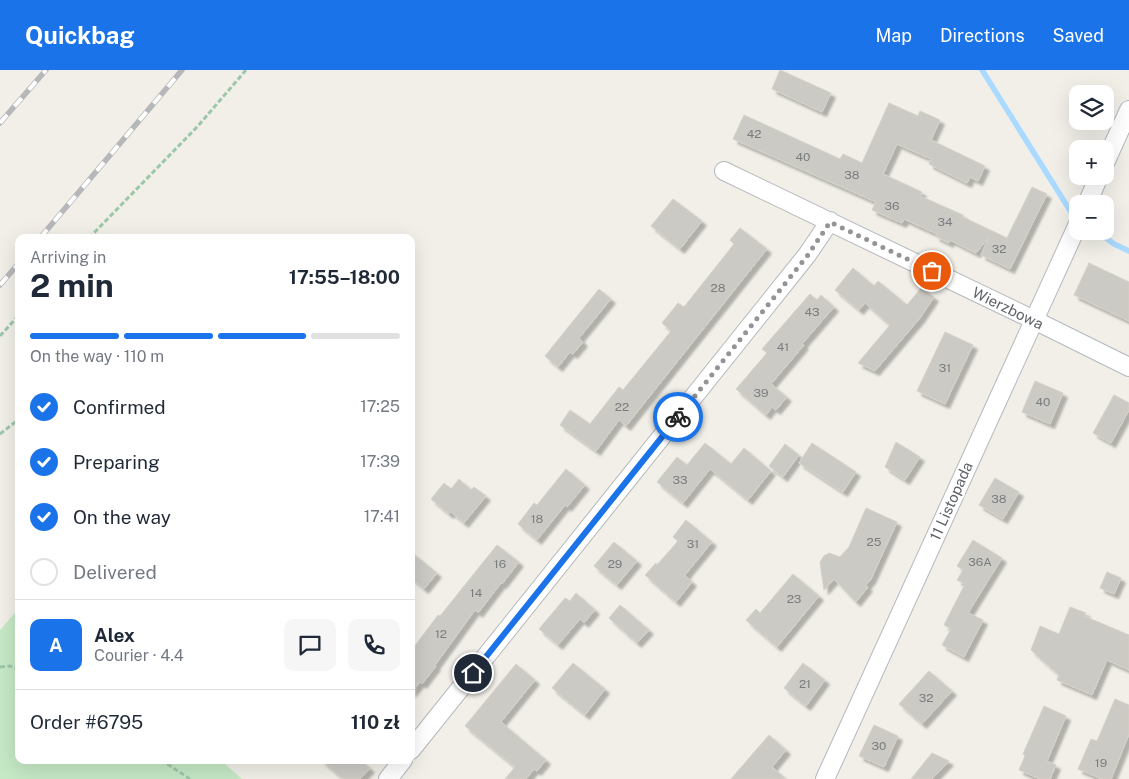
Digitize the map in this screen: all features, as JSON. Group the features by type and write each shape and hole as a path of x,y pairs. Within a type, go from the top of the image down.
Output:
{"street":[{"path":"1114,143 1129,110"},
{"name":"Wierzbowa","path":"724,171 1129,367"},
{"path":"415,745 808,255 830,222"},
{"name":"11 Listopada","path":"825,779 1071,240"},
{"path":"388,779 400,764"}],"path":[{"path":"93,234 198,126 246,70"},
{"path":"0,336 15,319"},
{"path":"0,434 15,421"},
{"path":"0,667 10,666 15,668"},
{"path":"167,764 190,779"}],"green space":[{"path":"15,613 15,764 225,764 242,779 0,779 0,630"}],"building":[{"path":"780,70 831,93 822,112 772,89"},
{"path":"889,103 918,116 920,111 940,120 931,140 985,166 978,181 970,177 967,183 929,164 931,159 897,144 883,174 922,192 920,196 963,215 963,217 1007,238 1032,187 1047,194 1010,269 981,255 989,237 976,253 950,240 949,243 935,236 937,234 904,219 902,223 872,210 876,202 733,139 744,115 840,159 843,154 862,163"},
{"path":"673,199 702,221 680,249 651,226"},
{"path":"740,228 767,249 626,426 619,420 596,451 560,425 570,410 590,424 619,387 623,390 671,331 662,323 678,303 684,307 734,244 730,240"},
{"path":"1089,263 1129,282 1129,321 1074,295"},
{"path":"853,268 874,286 878,281 907,305 921,288 934,297 920,318 875,371 858,363 890,325 865,303 859,310 835,290"},
{"path":"599,289 611,299 579,338 583,342 573,354 570,352 558,367 545,356"},
{"path":"810,294 817,300 821,295 834,307 771,384 787,397 776,410 772,407 766,415 736,389 767,353 762,349"},
{"path":"945,332 973,345 945,404 917,391"},
{"path":"1035,381 1063,393 1050,424 1022,412"},
{"path":"1114,395 1129,403 1129,410 1111,443 1093,433"},
{"path":"896,442 920,457 905,480 885,467"},
{"path":"705,443 731,464 744,448 771,471 748,500 710,469 683,503 657,482 677,457 687,465"},
{"path":"812,443 856,472 843,492 799,463"},
{"path":"785,444 799,455 783,477 769,466"},
{"path":"566,469 585,485 567,507 565,505 537,540 518,524 534,503 537,505"},
{"path":"995,478 1019,492 1003,519 979,505"},
{"path":"459,479 471,490 474,487 486,496 464,523 451,512 449,514 431,499 444,483 451,489"},
{"path":"866,508 897,522 871,579 866,585 868,587 856,602 834,579 824,590 820,562 829,553 840,557 849,547"},
{"path":"686,520 712,542 685,575 692,582 676,602 645,575 656,563 657,565 678,541 673,537"},
{"path":"973,540 1002,558 968,613 983,620 964,657 942,645 951,629 944,625 965,584 957,580 963,570 957,566"},
{"path":"614,542 637,561 617,585 594,566"},
{"path":"497,545 519,562 478,613 475,610 436,666 422,684 420,682 415,688 415,646 438,615 440,616"},
{"path":"415,555 437,573 424,589 415,581"},
{"path":"1107,572 1121,578 1114,594 1100,588"},
{"path":"793,574 819,596 777,647 746,620 756,609 760,613"},
{"path":"576,593 595,610 584,623 580,619 558,645 539,629 565,598 570,601"},
{"path":"620,605 649,630 637,643 609,618"},
{"path":"1070,607 1086,613 1084,616 1129,635 1129,670 1107,660 1092,695 1057,680 1059,675 1031,650 1040,626 1059,634"},
{"path":"573,663 605,689 585,715 552,688"},
{"path":"803,663 825,680 806,706 784,688"},
{"path":"516,664 535,680 501,722 546,760 537,771 534,769 526,779 505,779 515,767 465,726"},
{"path":"929,671 952,691 922,724 899,704"},
{"path":"1115,699 1129,705 1129,734 1111,779 1102,779 1078,769 1091,739 1097,741"},
{"path":"1044,706 1066,716 1047,761 1056,765 1050,779 1040,779 1019,770 1025,756 1023,754"},
{"path":"874,725 898,736 884,767 859,756"},
{"path":"769,735 786,750 772,767 786,779 731,779"},
{"path":"932,753 949,761 932,779 911,779"},
{"path":"326,764 365,764 370,768 360,779 343,779"}],"waterway":[{"path":"982,70 1069,209"},
{"path":"1109,240 1129,251"}],"railway":[{"path":"0,123 46,70"},
{"path":"43,234 182,70"},
{"path":"0,285 15,268"}],"way so far":[{"path":"678,417 808,255 830,222 932,271"}],"route":[{"path":"473,673 678,417"}]}
